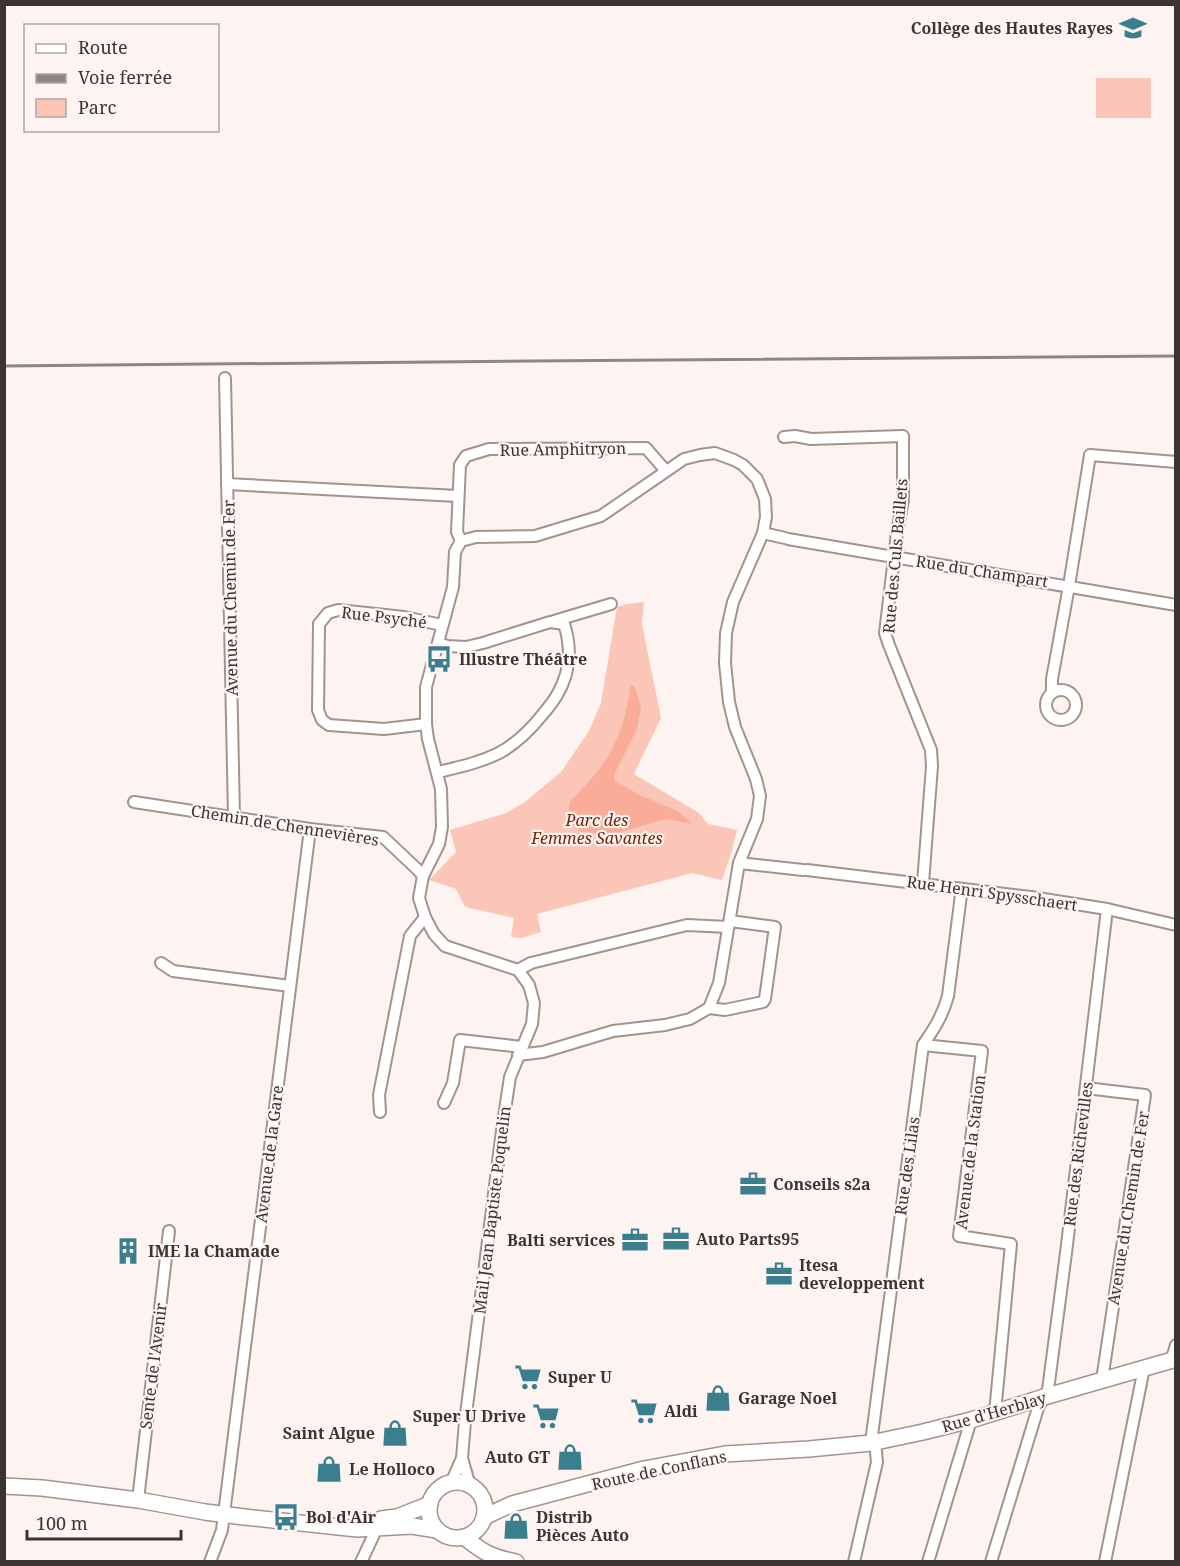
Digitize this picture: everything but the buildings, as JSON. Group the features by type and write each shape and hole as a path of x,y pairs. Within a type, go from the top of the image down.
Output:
{"main road":[{"name":"Rue d'Herblay","path":"809,1449 873,1443 971,1420 1173,1360"},
{"name":"Route de Conflans","path":"484,1517 512,1504 644,1469 725,1454 809,1449"},
{"path":"437,1530 431,1522 430,1504 437,1490 451,1483 460,1483 512,1504"},
{"path":"4,1486 42,1488 223,1514 334,1526 357,1528 412,1526 437,1530 449,1537 464,1537 471,1534 477,1530 484,1517 484,1509 474,1490"},
{"path":"334,1526 397,1517 430,1504"},
{"path":"464,1537 482,1557 516,1562"}],"street":[{"name":"Avenue du Chemin de Fer","path":"225,378 234,817"},
{"name":"Rue des Culs Baillets","path":"783,437 795,436 811,439 903,436 903,500 885,633 931,750 932,766 923,883"},
{"name":"Rue Amphitryon","path":"423,876 439,844 442,827 441,789 426,724 426,687 453,587 455,552 460,541 457,532 460,465 466,456 489,449 646,448 666,471"},
{"path":"460,541 476,537 535,536 601,516 684,459 700,455 715,453 734,460 743,465 757,479 765,499 766,517 763,533 733,602 726,633 725,663 729,702 735,727 756,779 760,796 757,819 739,863 719,983 709,1008"},
{"path":"1052,692 1052,679 1090,455 1176,462"},
{"path":"227,484 459,496"},
{"name":"Rue du Champart","path":"763,533 1176,605"},
{"path":"439,643 466,647 611,604"},
{"name":"Rue Psyché","path":"426,724 384,729 329,725 322,720 318,710 319,624 328,613 338,610 404,617 442,625"},
{"path":"438,772 480,761 501,752 535,724 557,696 565,676 569,656 569,639 564,624 550,622"},
{"name":"Chemin de Chennevières","path":"134,802 310,829 383,837 423,876"},
{"name":"Avenue de la Gare","path":"210,1562 222,1530 310,829"},
{"name":"Rue Henri Spysschaert","path":"739,863 1031,897 1107,909 1176,925"},
{"path":"423,876 419,898 424,917 434,934 446,946 518,970 531,963 687,925 729,924 775,927 763,1002 725,1010 709,1008 690,1019 665,1025 613,1031 543,1052 520,1051 460,1040 453,1083 444,1103"},
{"name":"Rue des Lilas","path":"854,1562 877,1462 873,1443 923,1045 944,1012 948,996 960,895"},
{"name":"Rue des Richevilles","path":"991,1562 1038,1408 1048,1389 1107,909"},
{"path":"380,1112 379,1095 410,936 424,917"},
{"path":"161,963 173,970 290,986"},
{"name":"Mail Jean Baptiste Poquelin","path":"451,1483 462,1458 510,1077 532,1024 534,1003 529,985 518,970"},
{"name":"Avenue de la Station","path":"923,1045 982,1051 959,1236 1011,1244 995,1413"},
{"name":"Avenue du Chemin de Fer","path":"1086,1088 1145,1095 1102,1380"},
{"name":"Sente de l'Avenir","path":"138,1500 169,1231"},
{"path":"1173,1360 1176,1345"},
{"path":"1105,1562 1144,1368"},
{"path":"928,1562 971,1420"},
{"name":"Mail Jean Baptiste Poquelin","path":"462,1458 474,1490"},
{"path":"361,1562 377,1528"}],"green space":[{"path":"1096,78 1151,78 1151,118 1096,118"},
{"name":"Parc des Femmes Savantes","path":"644,602 642,624 661,718 634,774 699,813 708,824 737,830 722,880 692,873 537,914 541,932 522,938 511,937 514,918 465,907 456,889 429,880 456,852 450,830 506,813 525,802 561,772 589,731 601,703 617,607"}],"shaded area":[{"path":"632,685 635,687 641,707 637,729 614,775 615,781 677,811 693,824 666,819 614,834 579,831 572,824 569,803 609,755 623,722"}],"railway":[{"path":"4,366 1176,356"}],"place":[{"name":"Collège des Hautes Rayes","path":"1133,28"},
{"name":"Illustre Théâtre","path":"439,659"},
{"name":"Conseils s2a","path":"753,1184"},
{"name":"Auto Parts95","path":"676,1239"},
{"name":"Balti services","path":"635,1240"},
{"name":"IME la Chamade","path":"128,1251"},
{"name":"Itesa developpement","path":"779,1274"},
{"name":"Super U","path":"528,1377"},
{"name":"Garage Noel","path":"718,1398"},
{"name":"Aldi","path":"644,1411"},
{"name":"Super U Drive","path":"546,1416"},
{"name":"Saint Algue","path":"395,1433"},
{"name":"Auto GT","path":"570,1457"},
{"name":"Le Holloco","path":"329,1469"},
{"name":"Bol d'Air","path":"286,1517"},
{"name":"Distrib Pièces Auto","path":"516,1526"}]}
